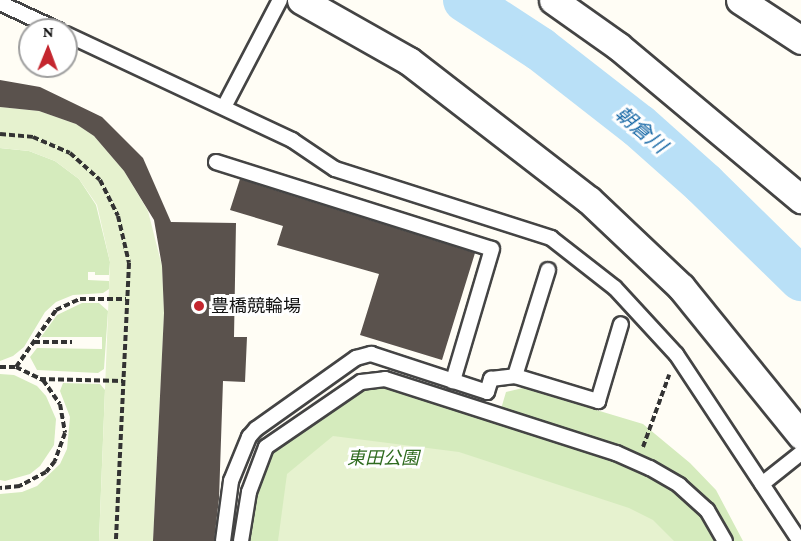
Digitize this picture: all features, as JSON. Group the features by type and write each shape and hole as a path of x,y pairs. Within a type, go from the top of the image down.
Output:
{"street":[{"path":"302,0 409,61 589,200 681,287 801,435"},
{"path":"554,0 618,46 801,198"},
{"path":"740,0 801,40"}],"lane":[{"path":"224,107 280,0"},
{"path":"0,3 32,18"},
{"path":"78,40 292,140 335,169 551,238 615,288 676,354 800,541"},
{"path":"216,162 492,249 453,381"},
{"path":"515,376 548,270"},
{"path":"223,541 231,481 249,437 256,429 356,358 371,354 487,392 491,379 515,376 598,400 621,324"},
{"path":"241,541 249,492 266,447 361,382 385,379 616,453 650,468 679,484 707,510 725,541"},
{"path":"762,483 801,453"}],"path":[{"path":"0,134 33,137 52,143 86,165 100,180 118,216 129,263 116,541"},
{"path":"16,368 49,316 63,305 80,299 126,299"},
{"path":"33,342 72,342"},
{"path":"650,430 676,354"},
{"path":"0,367 16,368 40,378 123,381"},
{"path":"0,488 20,486 34,481 55,460 62,447 64,426 60,404 53,391 40,378"}],"green space":[{"path":"0,107 39,111 76,124 94,136 124,171 148,211 162,266 164,313 153,541 99,541 110,262 97,205 79,179 55,161 29,151 0,148"},
{"path":"0,148 29,151 55,161 79,179 96,205 110,262 109,275 95,275 95,272 88,272 88,280 109,281 109,289 103,293 73,295 56,302 45,312 24,347 13,356 0,361"},
{"path":"82,303 99,303 108,311 104,369 98,373 37,370 30,357 37,348 102,349 102,337 41,337 57,315"},
{"name":"東田公園","path":"381,372 405,377 501,409 506,392 523,388 643,424 690,463 716,490 743,541 234,541 242,489 262,442 349,381 360,376"},
{"path":"0,374 14,375 37,386 46,396 56,419 54,445 40,466 30,474 5,481 0,480"},
{"path":"63,383 100,384 105,390 99,541 0,541 0,494 22,492 37,486 60,464 67,449 70,417 60,391"},
{"path":"333,436 459,452 629,508 653,520 674,541 278,541 287,474"}],"building":[{"name":"豊橋競輪場","path":"0,80 40,87 102,117 143,158 171,222 236,223 234,337 247,337 245,382 223,381 219,499 214,541 153,541 164,313 162,266 154,220 124,171 94,136 76,124 39,111 0,107"},
{"path":"240,179 475,253 442,360 360,335 379,274 277,245 283,226 230,210"}],"waterway":[{"name":"朝倉川","path":"465,0 540,49 639,126 704,184 801,279"}],"place":[{"name":"豊橋競輪場","path":"199,306"}]}
